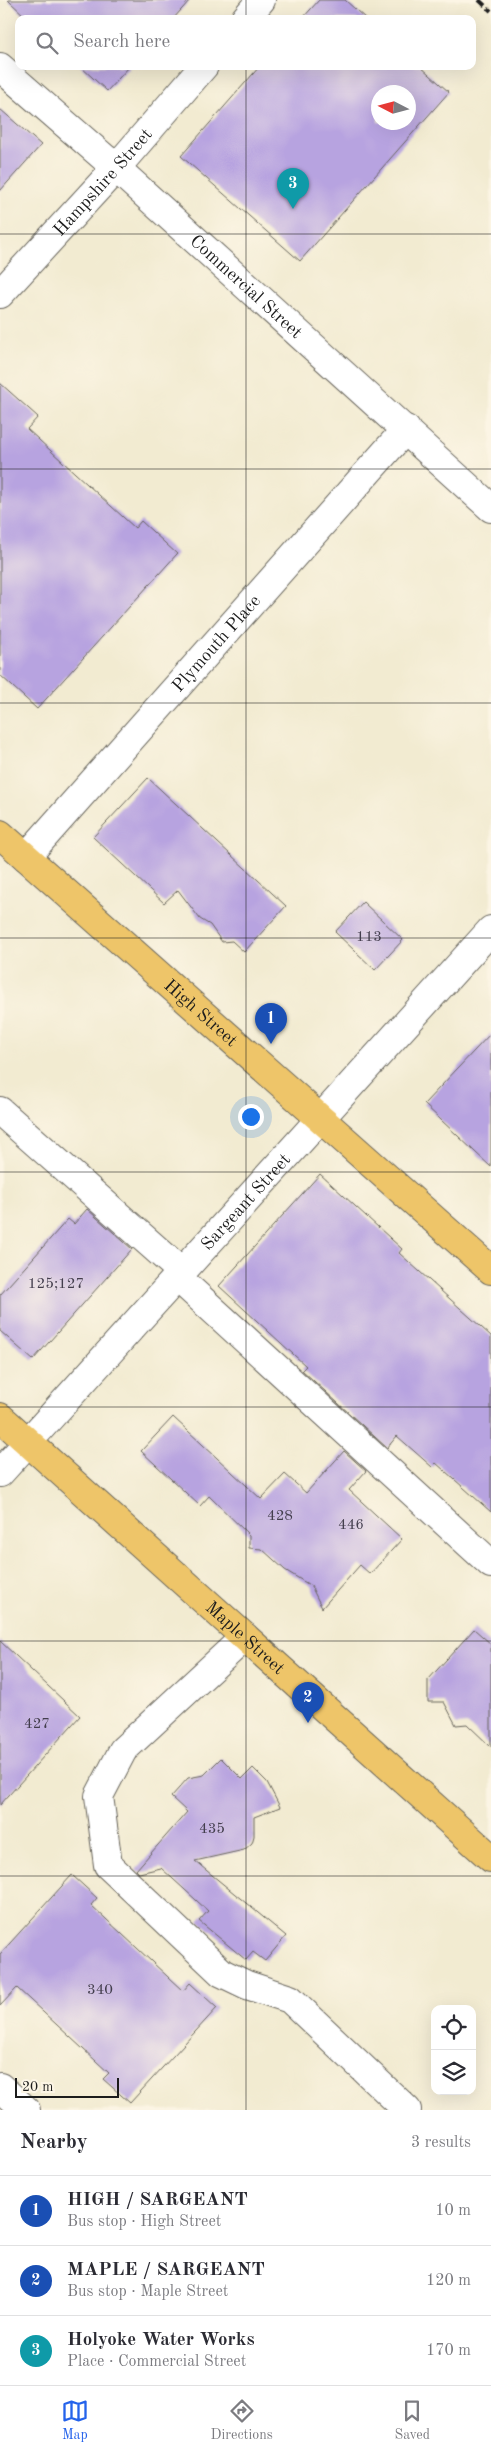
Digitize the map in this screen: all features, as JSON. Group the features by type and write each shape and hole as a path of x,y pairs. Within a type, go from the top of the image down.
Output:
{"main road":[{"name":"High Street","path":"0,834 321,1117 491,1270"},
{"name":"Maple Street","path":"0,1417 491,1858"}],"street":[{"path":"248,15 261,0"},
{"name":"Commercial Street","path":"0,67 116,168 491,508"},
{"name":"Hampshire Street","path":"0,294 116,168 201,70"},
{"name":"Plymouth Place","path":"26,858 406,429"},
{"name":"Sargeant Street","path":"0,1473 491,930"},
{"path":"0,1111 491,1564"},
{"path":"245,1637 123,1750 99,1796 108,1865 222,1973 247,1985 290,1999 407,2110"},
{"path":"0,2087 26,2110"}],"building":[{"path":"8,0 190,0 177,15 24,15"},
{"path":"319,0 345,0 362,15 306,15"},
{"path":"84,70 126,70 107,91"},
{"path":"256,70 424,70 449,92 416,129 416,85 371,85 371,130 415,130 300,261 181,156"},
{"path":"0,109 41,145 0,191"},
{"path":"0,383 38,417 27,429 135,528 141,521 177,554 37,709 0,675"},
{"path":"148,778 286,906 244,952 232,941 222,942 210,925 200,919 178,890 164,903 93,837"},
{"path":"363,902 403,940 375,970 335,932"},
{"path":"491,1033 491,1167 424,1104"},
{"path":"320,1174 402,1249 399,1253 491,1336 491,1512 436,1463 432,1467 397,1436 387,1448 302,1370 306,1366 219,1286"},
{"path":"87,1209 132,1249 33,1360 0,1331 0,1295 68,1219 74,1224"},
{"path":"173,1417 261,1499 285,1474 306,1493 344,1451 366,1471 349,1490 402,1539 370,1574 360,1565 322,1608 311,1586 285,1570 262,1549 249,1548 249,1535 209,1496 200,1506 141,1451"},
{"path":"474,1629 491,1644 491,1747 467,1724 456,1725 444,1702 428,1702 428,1680"},
{"path":"0,1641 80,1716 0,1805"},
{"path":"221,1758 242,1779 253,1768 267,1782 280,1807 254,1817 252,1843 244,1850 195,1861 286,1936 265,1961 253,1952 246,1960 199,1921 208,1911 161,1868 139,1873 136,1870 187,1812 171,1797 188,1778 204,1775"},
{"path":"72,1875 97,1898 91,1905 183,1991 190,1983 217,2008 130,2103 103,2079 109,2073 17,1988 0,2006 0,1954"}],"railway":[{"path":"479,0 491,11"}],"place":[{"name":"Holyoke Water Works","path":"293,209"},
{"name":"HIGH / SARGEANT","path":"271,1044"},
{"name":"MAPLE / SARGEANT","path":"308,1723"}]}
